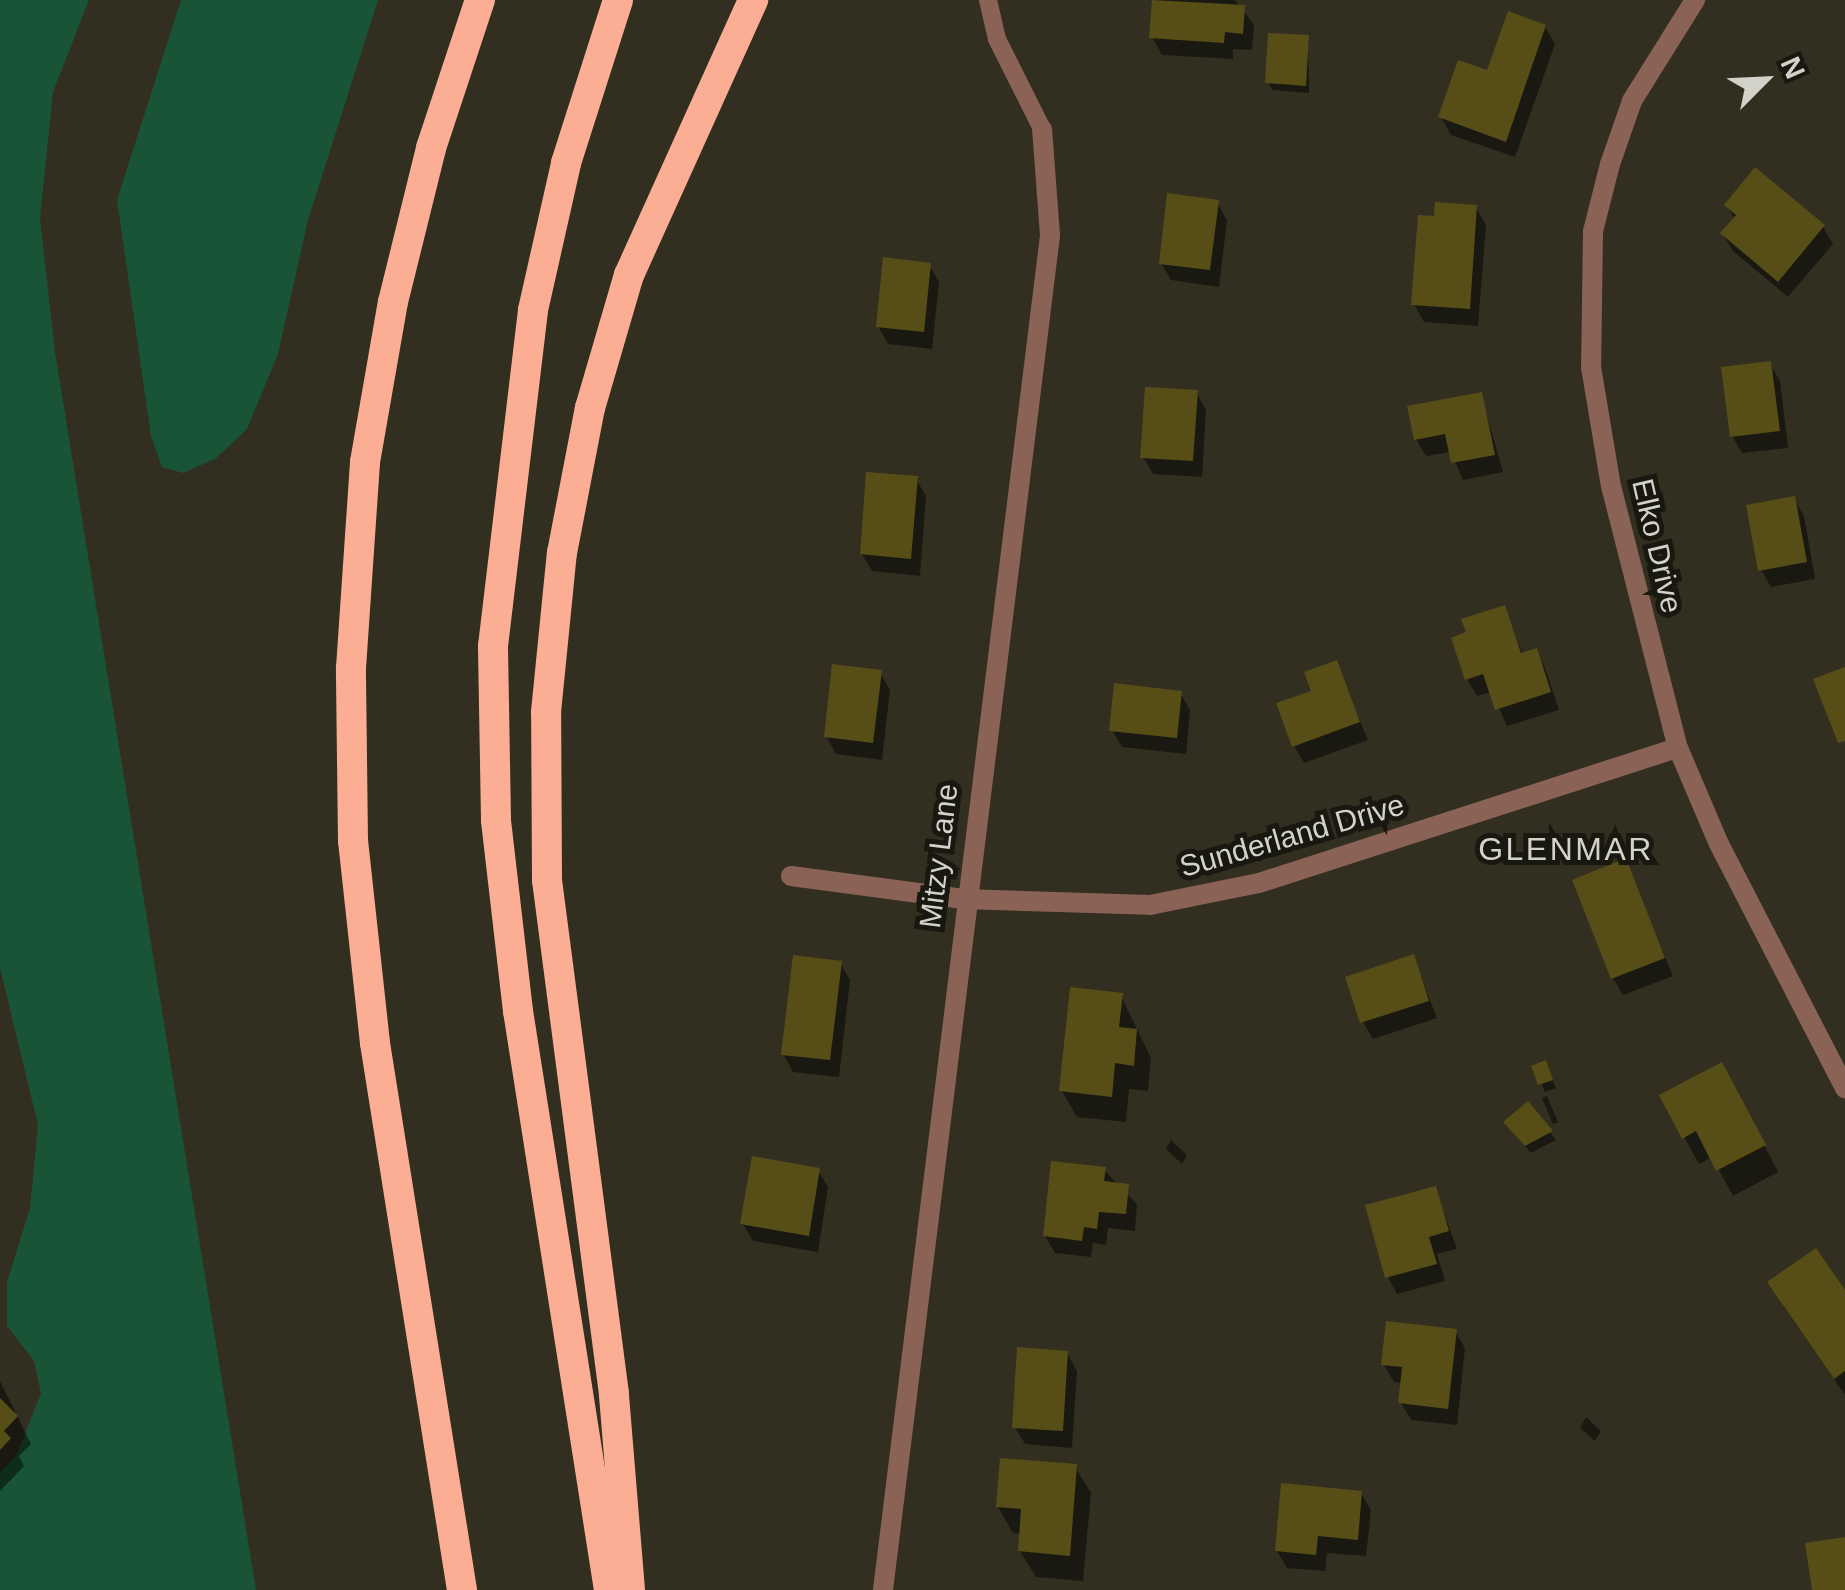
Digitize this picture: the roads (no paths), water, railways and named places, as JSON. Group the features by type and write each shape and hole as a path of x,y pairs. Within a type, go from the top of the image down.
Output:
{"highway":[{"path":"462,1590 376,1043 354,842 351,668 365,462 393,302 430,148 480,0"},
{"path":"609,1590 518,1011 496,820 493,646 533,310 566,164 618,0"},
{"path":"630,1590 614,1394 547,880 546,712 562,553 596,389 629,275 753,0"}],"street":[{"name":"Elko Drive","path":"1695,0 1632,102 1593,231 1588,297 1610,486 1678,748 1718,844 1845,1088"},
{"name":"Mitzy Lane","path":"883,1590 963,899 1050,234 1042,129"},
{"name":"Sunderland Drive","path":"792,876 963,899 1089,906 1198,897 1678,748"}],"lane":[{"path":"988,0 997,40 1042,129"}],"district":[{"name":"GLENMAR","path":"1566,849"}]}
